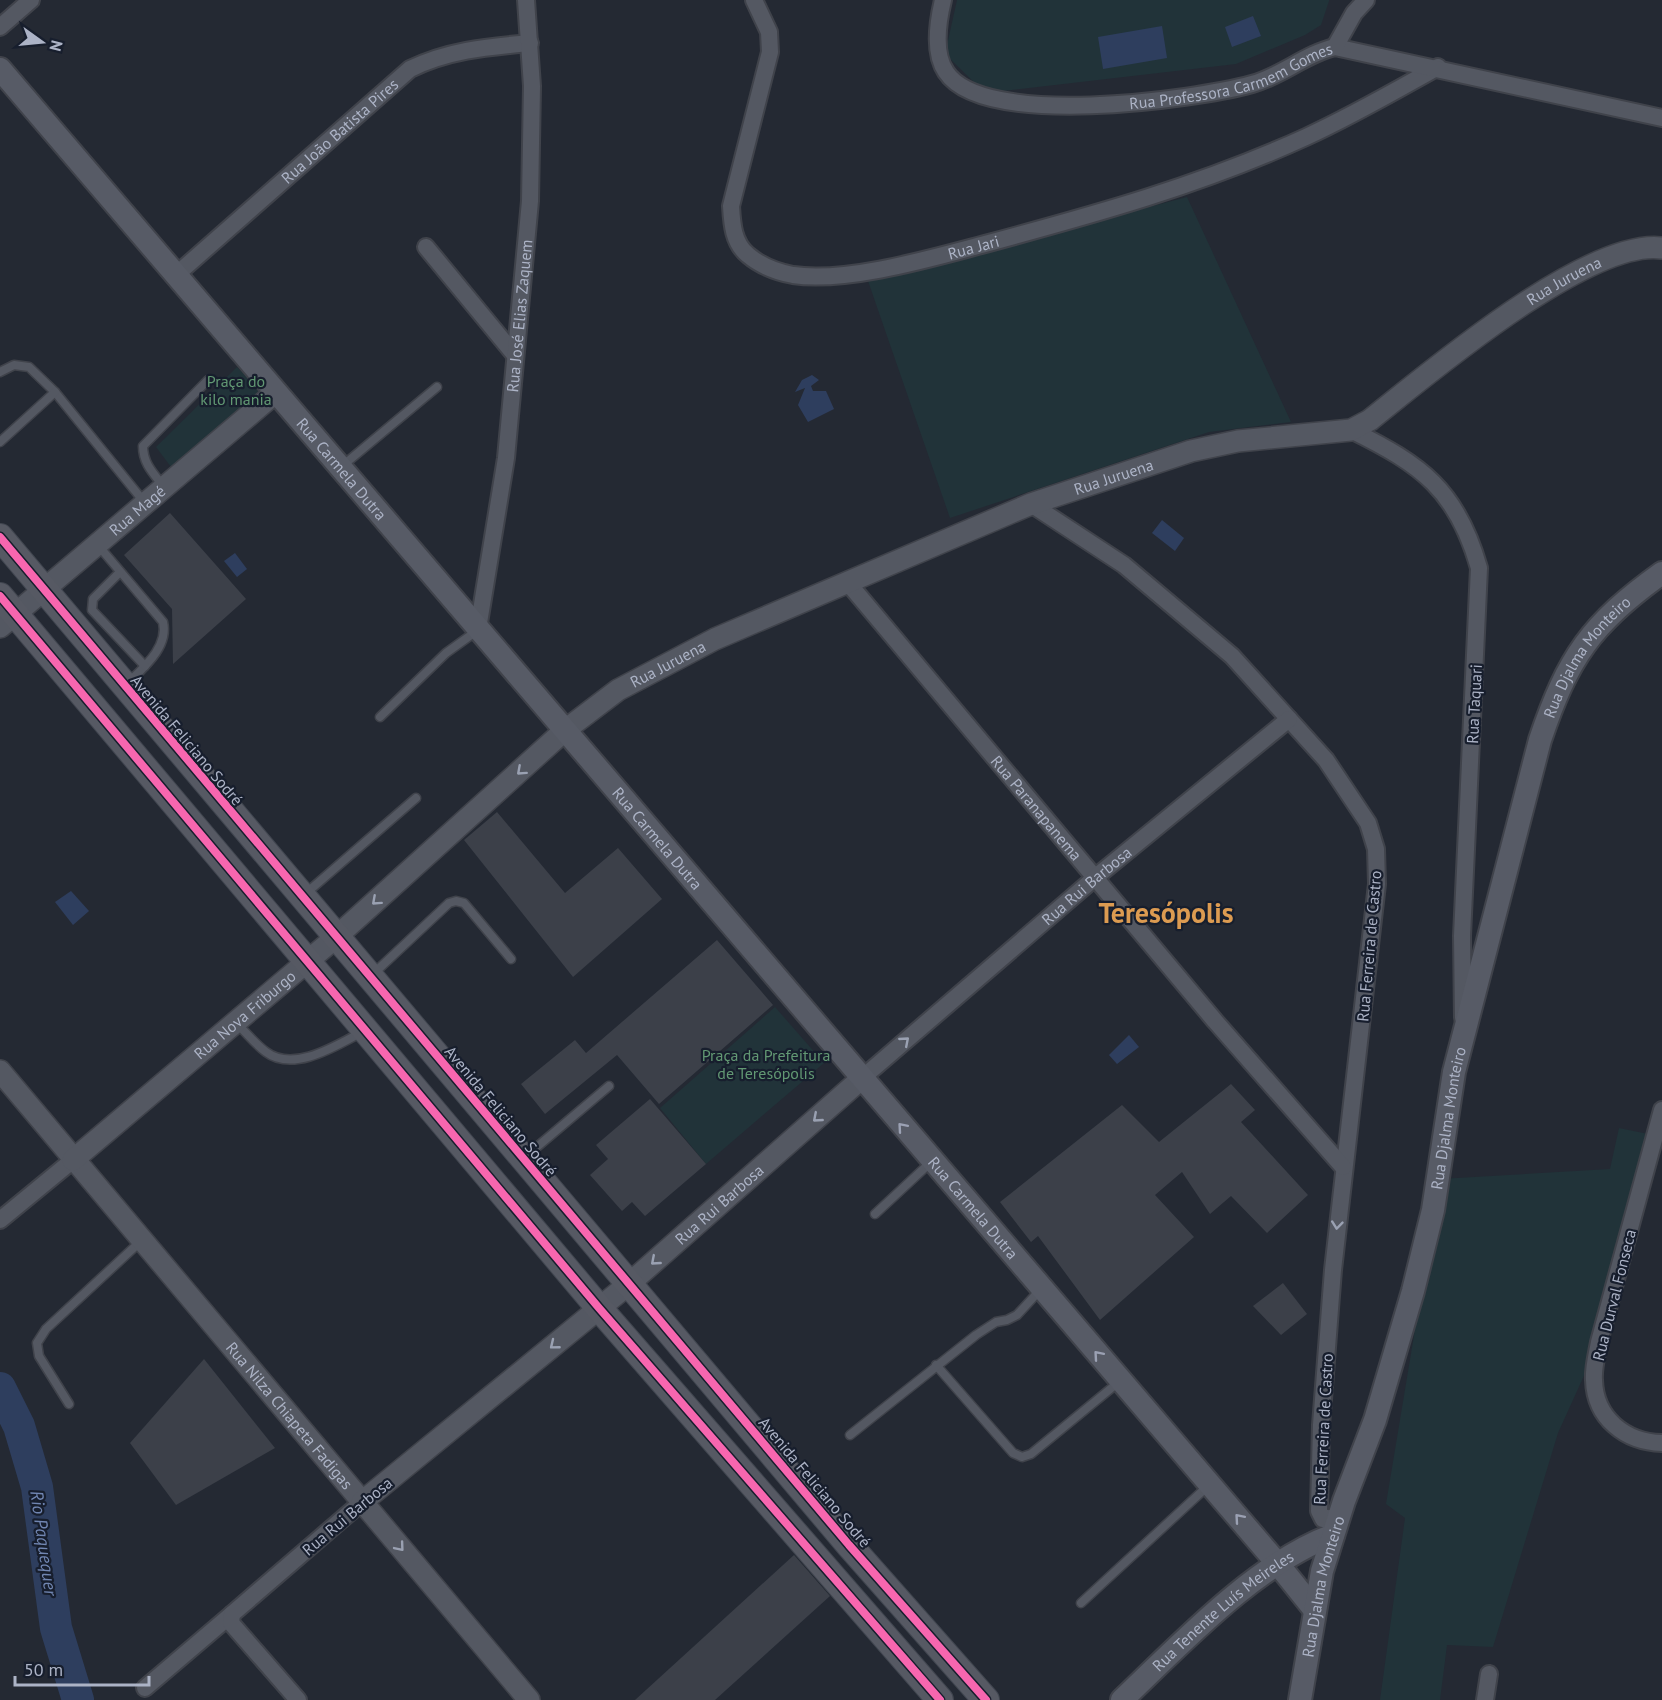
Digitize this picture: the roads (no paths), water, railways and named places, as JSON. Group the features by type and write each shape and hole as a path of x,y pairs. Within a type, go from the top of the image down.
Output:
{"main road":[{"name":"Rua Carmela Dutra","path":"0,69 1277,1563 1314,1610"},
{"name":"Avenida Feliciano Sodré","path":"0,537 335,938 630,1283 849,1545 986,1700"},
{"name":"Rua Djalma Monteiro","path":"1300,1700 1314,1610 1336,1526 1375,1420 1413,1291 1433,1210 1454,1072 1540,740 1555,695 1578,651 1606,617 1662,573"},
{"path":"5,612 599,1308 825,1565 940,1700"},
{"name":"Rua Tenente Luís Meireles","path":"1122,1700 1193,1632 1277,1563 1336,1526"},
{"path":"825,1565 849,1545"}],"street":[{"path":"0,27 31,0"},
{"name":"Rua José Elias Zaquem","path":"478,629 506,458 530,201 532,86 526,0"},
{"name":"Rua Jari","path":"754,0 769,32 770,52 730,206 732,227 738,244 747,254 777,271 796,275 834,274 895,267 1121,208 1189,185 1306,137 1438,68"},
{"name":"Rua Professora Carmem Gomes","path":"943,0 938,38 942,65 947,74 976,92 1037,104 1110,106 1229,89 1254,83 1314,54 1335,47 1662,118"},
{"path":"1335,47 1354,13 1366,0"},
{"name":"Rua João Batista Pires","path":"176,275 410,69 433,58 462,50 530,44"},
{"path":"426,248 514,354"},
{"name":"Rua Juruena","path":"564,731 618,690 657,669 761,619 849,584 967,529 1030,504 1191,451 1238,441 1351,430 1370,420 1491,328 1580,269 1625,252 1662,248"},
{"name":"Rua Magé","path":"5,612 45,589 275,393"},
{"name":"Rua Taquari","path":"1351,430 1419,469 1441,489 1458,511 1470,534 1479,568 1462,936 1463,1037"},
{"name":"Rua Ferreira de Castro","path":"1030,504 1124,565 1232,656 1326,760 1353,797 1368,823 1376,849 1376,896 1357,1070 1343,1167 1324,1378 1318,1511 1323,1519 1336,1526"},
{"name":"Rua Paranapanema","path":"849,584 1097,876 1215,1021 1343,1167"},
{"name":"Rua Rui Barbosa","path":"145,1688 362,1502 630,1283 861,1079 1097,876 1289,719"},
{"name":"Rua Nova Friburgo","path":"0,1220 335,938 564,731"},
{"name":"Rua Nilza Chiapeta Fadigas","path":"0,1071 530,1700"},
{"name":"Rua Durval Fonseca","path":"1662,1110 1599,1342 1594,1380 1599,1404 1610,1422 1626,1435 1662,1443"},
{"path":"232,1614 231,1623 298,1700"},
{"path":"1485,1700 1489,1674"}],"lane":[{"path":"0,372 14,364 29,367 55,392 145,504"},
{"path":"164,487 143,457 143,446 208,380"},
{"path":"339,468 437,387"},
{"path":"0,442 55,392"},
{"path":"97,544 164,622 163,637 152,661 124,687"},
{"path":"120,572 93,599 92,610 145,666"},
{"path":"380,717 446,653 478,629"},
{"path":"302,897 417,798"},
{"path":"369,977 448,903 456,900 464,903 512,960"},
{"path":"236,1022 268,1054 295,1060 320,1054 364,1031"},
{"path":"523,1158 609,1086"},
{"path":"875,1214 932,1161"},
{"path":"69,1404 39,1356 37,1343 46,1329 142,1240"},
{"path":"850,1435 936,1365 996,1322 1017,1315 1042,1289"},
{"path":"936,1365 1013,1454 1022,1457 1031,1454 1120,1381"},
{"path":"1081,1603 1209,1484"}],"water":[{"path":"1253,16 1261,36 1232,47 1225,27"},
{"path":"1162,26 1167,58 1103,69 1098,37"},
{"path":"812,375 819,380 811,386 813,391 826,391 834,409 808,422 798,405 805,388 795,392 802,380"},
{"path":"1162,520 1184,538 1175,551 1152,533"},
{"path":"235,553 247,569 237,577 224,561"},
{"path":"71,891 89,911 73,925 55,902"},
{"path":"1129,1035 1139,1047 1117,1064 1109,1055"}],"waterway":[{"name":"Rio Paquequer","path":"0,1388 19,1426 37,1487 56,1628 78,1700"}],"district":[{"name":"Teresópolis","path":"1166,912"}],"park label":[{"name":"Praça do kilo mania","path":"236,390"},
{"name":"Praça da Prefeitura de Teresópolis","path":"766,1064"}]}
